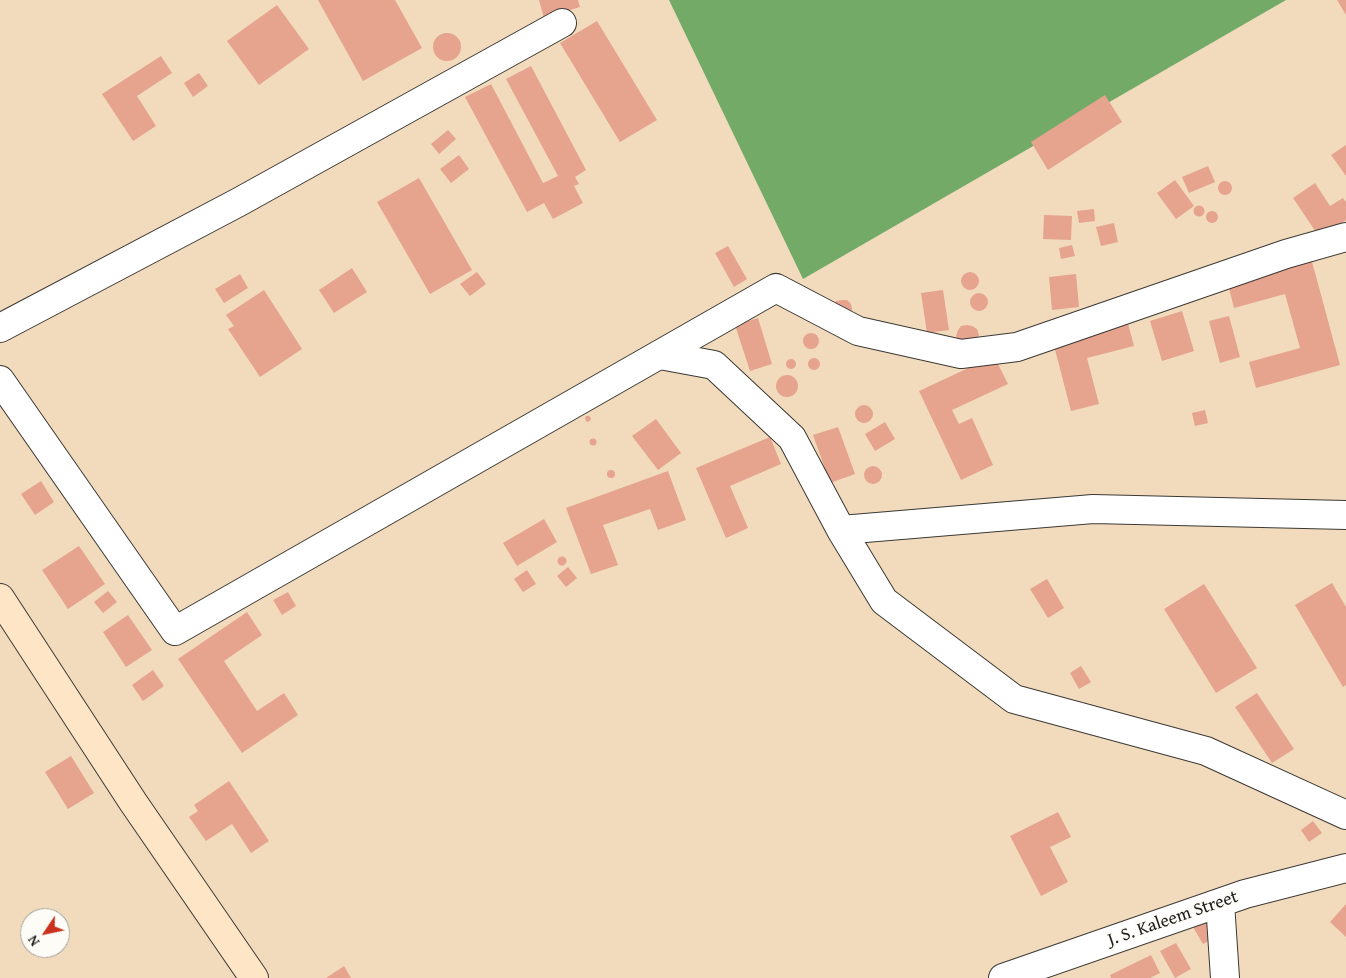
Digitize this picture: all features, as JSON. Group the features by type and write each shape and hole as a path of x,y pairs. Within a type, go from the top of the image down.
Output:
{"main road":[{"path":"0,598 133,802 254,978"}],"street":[{"path":"0,328 239,202 562,22"},
{"path":"0,380 175,631 776,288 858,331 961,354 1017,346 1286,254 1346,236"},
{"path":"660,355 714,365 792,438 841,530 884,601 1014,699 1206,751 1346,815"},
{"path":"841,530 1093,509 1346,516"},
{"name":"J. S. Kaleem Street","path":"1003,978 1245,894 1346,868"},
{"path":"1220,903 1224,978"}],"green space":[{"path":"669,0 1286,0 803,279"}],"building":[{"path":"318,0 395,0 422,48 363,81"},
{"path":"539,0 578,0 580,7 544,18"},
{"path":"1337,0 1346,0 1346,15"},
{"path":"277,5 309,49 259,85 227,41"},
{"path":"597,21 657,120 620,142 560,43"},
{"path":"447,33 457,37 461,47 457,57 447,61 437,57 433,47 437,37"},
{"path":"161,56 172,73 137,96 156,126 133,141 102,94"},
{"path":"531,66 586,170 575,177 579,184 574,186 583,203 553,219 544,203 527,212 465,97 491,84 543,183 558,176 506,79"},
{"path":"199,73 208,86 193,97 184,83"},
{"path":"1105,95 1122,122 1048,170 1031,142"},
{"path":"448,130 456,139 439,154 431,144"},
{"path":"1346,145 1346,176 1331,155"},
{"path":"459,155 469,169 451,183 440,169"},
{"path":"1208,166 1215,182 1189,193 1182,177"},
{"path":"419,178 472,270 430,294 377,202"},
{"path":"1175,180 1194,206 1176,219 1157,193"},
{"path":"1222,181 1228,181 1232,188 1228,195 1222,195 1218,191 1218,185"},
{"path":"1315,183 1330,206 1343,198 1346,202 1346,220 1320,238 1293,198"},
{"path":"1199,205 1205,211 1199,217 1193,211"},
{"path":"1094,209 1095,221 1079,223 1077,211"},
{"path":"1212,211 1218,217 1212,223 1206,217"},
{"path":"1044,215 1072,216 1071,240 1043,239"},
{"path":"1114,223 1118,242 1101,246 1096,227"},
{"path":"1072,245 1075,256 1061,259 1059,248"},
{"path":"728,246 747,279 734,287 715,253"},
{"path":"1311,258 1340,365 1256,388 1249,362 1300,348 1285,294 1234,308 1227,280"},
{"path":"352,268 367,292 334,313 319,290"},
{"path":"477,272 486,284 470,296 460,284"},
{"path":"970,272 976,275 979,281 976,287 970,290 964,287 961,281 964,275"},
{"path":"240,274 248,288 224,303 215,289"},
{"path":"1076,274 1079,307 1052,310 1049,277"},
{"path":"264,290 302,349 260,377 228,329 234,326 226,315"},
{"path":"943,290 949,330 927,333 921,293"},
{"path":"979,293 987,298 988,302 983,310 979,311 971,306 970,302 975,294"},
{"path":"847,300 851,304 851,314 833,305 836,301"},
{"path":"1182,311 1194,351 1162,361 1150,321"},
{"path":"1229,316 1240,357 1220,363 1209,321"},
{"path":"758,318 772,364 750,371 735,325"},
{"path":"1127,320 1134,346 1087,358 1099,404 1071,411 1052,338"},
{"path":"967,325 977,329 979,335 977,340 958,341 956,336 958,330 961,326"},
{"path":"808,333 814,333 819,338 817,347 808,349 803,344 803,338"},
{"path":"994,356 1008,384 952,410 959,424 972,418 993,465 961,480 919,391"},
{"path":"812,358 816,358 820,364 816,370 812,370 808,366 808,362"},
{"path":"789,359 793,359 796,364 795,368 789,369 786,366 786,362"},
{"path":"783,375 791,375 798,382 798,390 791,397 783,397 776,390 776,382"},
{"path":"864,405 870,408 873,414 870,420 864,423 858,420 855,414 858,408"},
{"path":"1205,410 1208,423 1195,426 1192,413"},
{"path":"586,416 591,418 590,421 587,422"},
{"path":"656,419 681,453 658,470 632,436"},
{"path":"885,422 895,439 875,451 865,434"},
{"path":"838,427 855,474 830,483 813,435"},
{"path":"770,437 781,464 730,486 748,528 726,538 696,468"},
{"path":"593,439 596,442 593,445 590,442"},
{"path":"873,466 879,469 882,475 879,481 873,484 867,481 864,475 867,469"},
{"path":"611,470 615,474 611,478 607,474"},
{"path":"668,471 686,520 658,530 650,509 603,525 618,565 591,574 566,508"},
{"path":"41,481 54,502 35,515 21,494"},
{"path":"544,519 557,542 517,566 503,543"},
{"path":"79,546 105,584 68,609 42,570"},
{"path":"562,556 567,561 562,566 557,561"},
{"path":"568,567 577,578 566,587 557,576"},
{"path":"527,570 536,584 523,592 514,579"},
{"path":"1047,579 1064,608 1048,618 1030,589"},
{"path":"1332,583 1346,607 1346,685 1343,687 1295,605"},
{"path":"1204,584 1257,668 1216,693 1164,609"},
{"path":"108,591 117,602 103,613 94,602"},
{"path":"288,592 296,606 282,615 273,600"},
{"path":"247,612 262,635 224,661 257,711 284,693 298,715 242,753 178,659"},
{"path":"128,615 152,650 126,667 103,632"},
{"path":"1081,666 1091,682 1079,689 1070,673"},
{"path":"153,670 164,686 143,701 132,685"},
{"path":"1257,693 1294,749 1272,763 1235,707"},
{"path":"71,756 94,793 68,809 45,772"},
{"path":"229,781 269,841 251,853 232,824 206,841 189,817 198,811 194,805"},
{"path":"1058,812 1071,837 1050,847 1068,882 1041,896 1010,836"},
{"path":"1313,821 1322,833 1309,842 1301,830"},
{"path":"1346,904 1346,937 1330,922"},
{"path":"1205,919 1216,937 1203,944 1193,927"},
{"path":"1176,943 1191,969 1175,978 1160,951"},
{"path":"1151,955 1160,973 1150,978 1111,978 1110,975"},
{"path":"344,966 351,978 326,978"}]}
